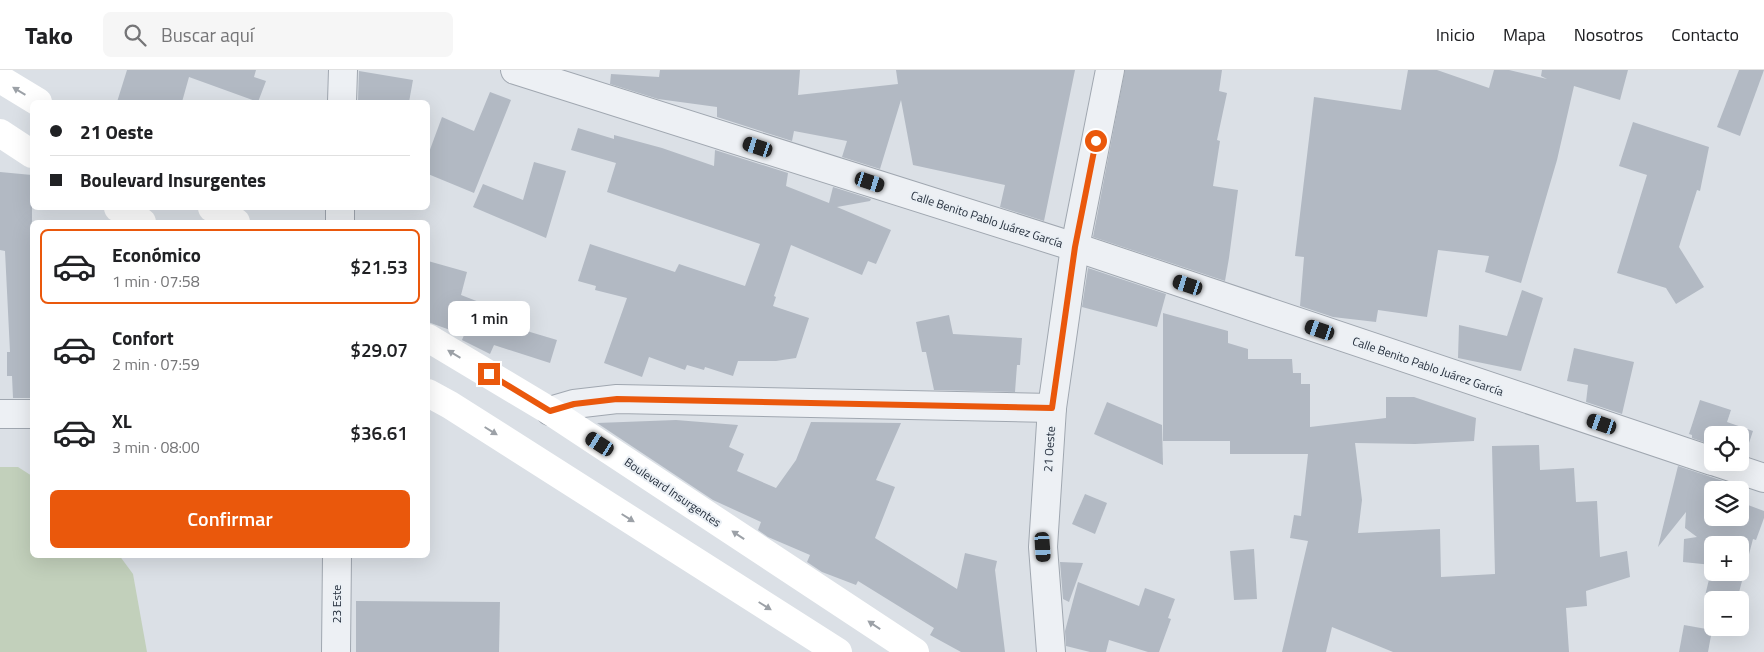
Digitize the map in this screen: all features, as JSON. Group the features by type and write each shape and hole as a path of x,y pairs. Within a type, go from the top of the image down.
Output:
{"main road":[{"path":"0,79 35,100"},
{"path":"0,134 30,153"},
{"path":"121,210 139,220"},
{"path":"215,210 233,220"},
{"name":"Boulevard Insurgentes","path":"430,339 550,411 915,652"},
{"path":"430,394 838,652"}],"street":[{"path":"342,100 343,70"},
{"name":"Calle Benito Pablo Juárez García","path":"515,70 1075,247 1704,459"},
{"name":"21 Oeste","path":"1051,652 1043,547 1052,408 1075,247 1110,70"},
{"path":"550,411 574,404 617,399 1052,408"},
{"path":"0,414 30,414"},
{"name":"Calle Benito Pablo Juárez García","path":"1742,471 1764,478"},
{"name":"23 Este","path":"336,558 336,652"}],"green space":[{"path":"0,467 18,467 30,475 30,558 121,558 133,574 147,652 0,652"}],"building":[{"path":"127,70 256,70 254,77 266,81 259,100 252,100 189,77 183,100 118,100"},
{"path":"660,70 800,70 798,95 898,84 896,70 1075,70 1044,221 1000,207 1005,185 913,165 901,100 880,169 842,157 847,141 794,131 792,141 717,117 717,107 658,99 610,84 611,74 659,77"},
{"path":"1125,70 1222,70 1219,91 1227,93 1217,140 1220,141 1213,186 1238,190 1225,281 1093,237"},
{"path":"1408,70 1437,70 1489,88 1494,70 1509,70 1547,79 1541,76 1542,70 1628,70 1620,100 1574,86 1557,160 1521,283 1485,272 1489,256 1438,250 1427,317 1378,310 1376,322 1333,317 1300,306 1304,257 1295,256 1314,97 1401,110"},
{"path":"1739,70 1764,70 1740,136 1717,127"},
{"path":"359,71 413,80 409,100 358,100"},
{"path":"490,92 511,100 474,193 430,175 430,150 442,117 474,131"},
{"path":"1633,122 1709,147 1700,191 1697,190 1679,247 1704,287 1676,304 1666,288 1617,273 1647,175 1619,166"},
{"path":"578,128 614,139 614,135 662,148 714,166 715,150 788,173 786,186 829,203 833,187 871,199 870,201 837,207 891,230 876,264 868,261 862,275 791,245 774,296 776,297 773,306 809,318 796,358 776,361 738,361 733,376 705,367 704,370 687,365 685,370 649,357 642,377 604,363 627,298 595,290 596,286 578,281 590,244 675,272 679,264 745,286 760,244 607,192 616,163 571,150"},
{"path":"534,162 566,171 546,238 473,207 483,184 523,200"},
{"path":"0,172 30,175 30,210 32,210 32,220 30,220 30,398 13,398 12,376 7,376 7,352 10,352 5,251 0,250"},
{"path":"430,262 467,272 461,295 523,319 520,329 557,340 550,363 494,345 490,354 462,340 464,335 430,323"},
{"path":"1088,268 1166,294 1157,327 1082,307"},
{"path":"1522,290 1543,298 1521,371 1458,358 1459,325 1507,336"},
{"path":"1163,313 1228,331 1228,343 1248,349 1248,359 1292,359 1293,373 1301,373 1301,384 1310,384 1310,427 1386,418 1386,397 1414,397 1476,418 1474,441 1415,444 1355,443 1362,500 1358,533 1440,529 1441,577 1495,574 1492,446 1539,445 1540,470 1574,468 1576,502 1597,501 1600,557 1627,551 1630,577 1586,591 1587,606 1566,608 1569,652 1393,652 1332,627 1326,652 1282,652 1308,541 1290,538 1294,515 1301,516 1308,454 1230,454 1230,441 1163,441"},
{"path":"949,315 953,334 1022,338 1015,392 934,390 926,352 922,352 916,322"},
{"path":"1574,348 1634,362 1622,414 1586,402 1588,385 1567,381"},
{"path":"1700,400 1731,410 1727,422 1739,426 1704,426 1704,442 1692,438 1692,435 1689,434"},
{"path":"1107,402 1162,425 1163,465 1094,434"},
{"path":"676,420 738,425 729,447 744,454 737,471 776,488 796,460 811,422 901,423 876,480 895,487 875,538 957,589 965,553 997,561 995,570 1005,652 961,652 930,635 934,628 858,581 856,585 822,572 807,562 810,555 768,537 758,530 761,522 713,500 597,423"},
{"path":"1749,430 1753,431 1749,443"},
{"path":"1678,466 1723,481 1704,481 1704,526 1749,526 1749,505 1764,511 1764,518 1756,540 1753,539 1749,554 1749,536 1704,536 1704,564 1683,562 1684,539 1697,537 1685,528 1686,512 1658,547"},
{"path":"1085,494 1107,503 1095,534 1072,524"},
{"path":"1254,549 1257,599 1234,600 1230,551"},
{"path":"1060,562 1083,563 1069,602 1063,599"},
{"path":"1709,581 1742,581 1739,591 1706,591"},
{"path":"1078,582 1139,606 1145,588 1175,599 1168,618 1171,619 1159,652 1148,652 1109,640 1106,652 1090,652 1066,646 1065,631"},
{"path":"356,601 500,602 499,652 356,652"},
{"path":"1684,625 1704,629 1704,636 1711,636 1708,652 1679,652"}],"route":[{"path":"489,374 550,411 574,404 617,399 1052,408 1075,247 1096,141"}]}
